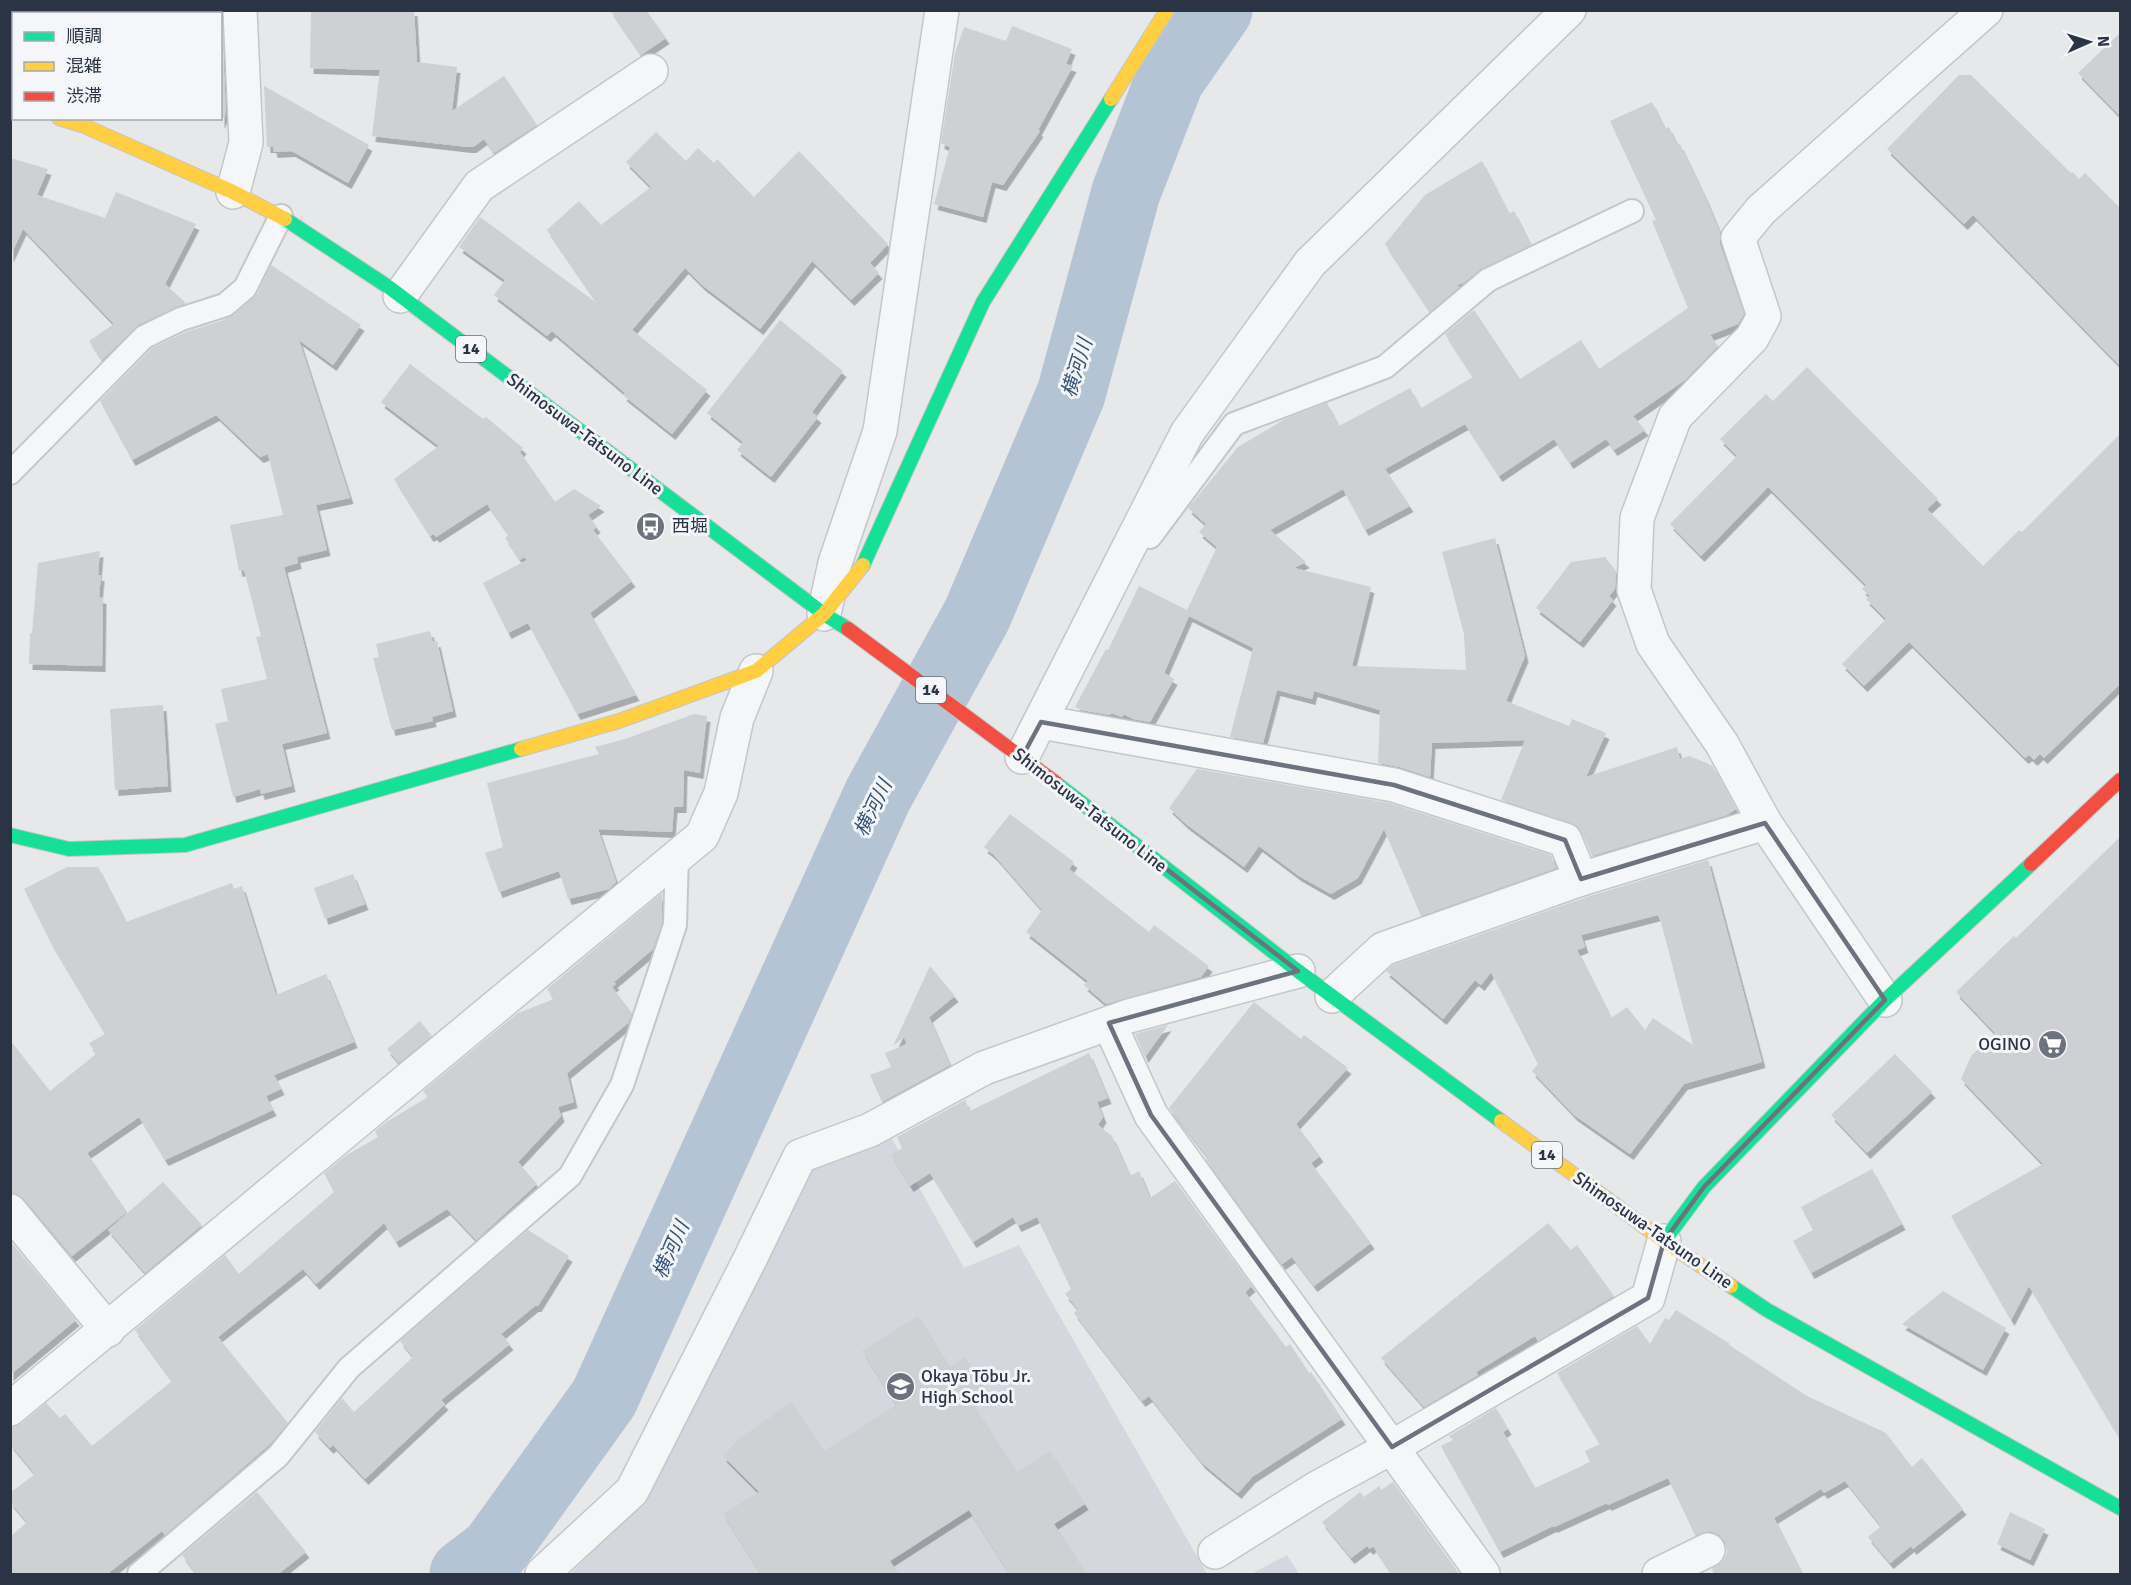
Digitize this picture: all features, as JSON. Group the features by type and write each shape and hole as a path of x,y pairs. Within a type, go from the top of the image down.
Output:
{"main road":[{"path":"10,835 69,849 185,845 619,721 756,671 824,614 865,563 983,302 1167,10"},
{"name":"Shimosuwa-Tatsuno Line","path":"66,120 82,125 233,192 281,216 400,296 824,614 1016,752 1298,971 1664,1241 1767,1310 2121,1508"},
{"path":"1664,1241 1704,1187 1885,1000 2121,780"}],"street":[{"path":"233,192 246,143 240,10"},
{"path":"824,614 835,563 880,431 942,10"},
{"path":"1016,752 1041,722 1187,433 1310,263 1569,10"},
{"path":"1885,1000 1764,823 1722,744 1653,644 1634,590 1637,518 1675,417 1752,338 1764,316 1738,238 1761,210 1986,10"},
{"path":"400,296 478,186 651,71"},
{"path":"10,1409 702,836 721,793 738,718 756,671"},
{"path":"1041,722 1394,784 1565,840 1581,879"},
{"path":"1332,996 1383,949 1581,879 1764,823"},
{"path":"543,1575 632,1491 800,1156 870,1131 984,1068 1109,1023 1298,971"},
{"path":"1109,1023 1151,1115 1483,1575"},
{"path":"10,1211 108,1330"},
{"path":"1215,1552 1317,1488 1648,1298 1664,1241"},
{"path":"1659,1575 1708,1550"}],"lane":[{"path":"1136,531 1150,537 1234,424 1385,368 1488,280 1632,211"},
{"path":"10,473 144,337 181,319 225,305 244,288 281,216"},
{"path":"140,1575 278,1456 349,1368 570,1176 622,1085 675,925 677,856"}],"highlighted area":[{"path":"1041,722 1394,785 1565,840 1581,879 1765,823 1885,1000 1704,1187 1664,1241 1648,1298 1392,1447 1151,1115 1109,1023 1298,971 1022,757"}],"shaded area":[{"name":"Okaya Tōbu Jr. High School","path":"892,1139 964,1268 1019,1245 1207,1574 570,1574 642,1503 811,1167"},
{"path":"1287,1555 1299,1574 1251,1574"}],"building":[{"path":"311,10 414,10 417,62 457,67 452,111 504,76 537,125 494,153 484,139 473,147 468,147 372,136 380,70 310,68"},
{"path":"610,10 646,10 666,38 641,55"},
{"path":"1012,26 1072,49 1066,64 1073,66 1038,130 1040,131 1003,185 992,182 983,217 934,204 950,147 941,143 955,53 964,27 1006,41"},
{"path":"2121,32 2121,117 2078,73"},
{"path":"222,34 226,112 221,123 222,120"},
{"path":"1959,75 1971,75 2071,173 2073,172 2079,179 2085,173 2121,209 2121,367 1973,215 1964,224 1887,149"},
{"path":"264,86 369,145 348,183 292,151 274,152 273,147 267,147"},
{"path":"1652,102 1665,129 1669,127 1677,145 1680,144 1706,199 1720,233 1720,244 1744,314 1738,324 1710,335 1718,346 1685,380 1633,416 1645,430 1614,450 1606,439 1570,463 1554,439 1499,476 1465,424 1385,469 1410,506 1365,530 1343,489 1270,530 1306,562 1294,568 1371,587 1352,666 1466,670 1464,634 1442,552 1495,538 1525,656 1506,701 1569,726 1572,719 1606,733 1586,777 1677,747 1680,759 1689,756 1712,765 1736,809 1727,815 1592,856 1577,826 1501,800 1525,740 1432,743 1430,777 1400,767 1378,763 1380,710 1314,691 1312,699 1277,690 1263,743 1230,737 1253,648 1189,616 1164,673 1174,679 1150,722 1133,719 1124,714 1122,717 1075,707 1106,649 1108,650 1139,586 1187,610 1217,547 1199,532 1206,524 1188,508 1238,447 1285,419 1327,403 1339,426 1410,388 1421,408 1473,377 1445,334 1474,310 1520,379 1581,340 1599,369 1688,308 1652,221 1656,220 1610,121"},
{"path":"656,132 686,161 698,148 714,163 717,159 754,197 799,151 888,244 870,263 879,273 851,300 812,261 760,329 702,285 685,268 632,330 707,390 672,434 623,395 625,393 552,331 547,336 494,295 505,280 459,247 480,217 598,304 547,230 579,201 601,225 651,187 626,162"},
{"path":"10,158 48,169 37,195 105,218 116,192 196,224 165,284 186,303 138,325 102,360 89,341 114,324 23,229 10,257"},
{"path":"1482,161 1509,214 1514,211 1531,245 1480,270 1457,285 1459,287 1430,312 1385,244 1425,195"},
{"path":"271,265 361,325 333,365 299,340 350,498 316,505 327,550 297,557 298,563 284,567 327,733 282,744 292,786 261,794 260,789 233,797 215,724 228,721 221,689 267,679 256,637 261,636 244,570 239,571 230,525 283,515 268,454 260,457 216,415 132,460 100,401 152,348 186,332 234,315 257,294"},
{"path":"780,320 843,371 812,412 818,417 771,477 737,450 743,442 707,413"},
{"path":"410,364 483,419 486,417 523,448 520,452 555,502 574,489 601,506 588,515 597,527 593,530 632,581 590,613 636,695 577,714 528,623 508,633 483,583 527,560 524,557 520,560 505,538 509,535 487,504 436,537 434,534 430,536 394,479 439,446 381,402"},
{"path":"1807,367 1938,499 1927,509 1983,566 2019,530 2022,532 2121,433 2121,683 2044,758 2040,754 2034,760 2029,755 2025,758 1909,642 1864,686 1842,664 1886,619 1866,599 1870,596 1862,589 1866,585 1768,487 1701,556 1670,524 1737,456 1720,439 1766,394 1773,401"},
{"path":"100,551 98,575 101,575 99,597 103,598 102,666 29,664 38,563"},
{"path":"1605,557 1616,571 1615,589 1609,596 1613,600 1580,642 1536,608 1571,562"},
{"path":"430,631 433,642 437,641 453,711 432,717 433,721 392,730 373,658 379,657 376,644"},
{"path":"163,705 168,786 115,790 110,709"},
{"path":"694,714 707,716 700,773 684,770 683,807 674,807 672,832 598,829 616,882 609,889 568,899 559,871 499,892 485,853 503,847 487,783 599,754 595,747 625,739"},
{"path":"1197,769 1389,803 1551,855 1556,868 1421,916 1384,829 1358,878 1331,894 1299,876 1259,846 1244,867 1186,824 1169,808"},
{"path":"1010,814 1074,862 1069,869 1149,932 1154,925 1209,966 1201,977 1106,1004 1084,985 1088,981 1026,932 1042,910 994,855 984,847"},
{"name":"OGINO","path":"2121,836 2121,1441 2029,1286 2011,1320 1951,1216 2043,1164 1961,1079 1971,1056 1995,1033 1956,992 2014,936 2016,938"},
{"path":"1708,860 1762,1062 1684,1084 1630,1154 1574,1115 1532,1071 1538,1064 1491,972 1481,985 1475,980 1443,1019 1386,971 1393,965 1587,897","holes":["1658,915 1693,1045 1653,1018 1645,1030 1627,1007 1611,1018 1577,950 1585,947 1581,935"]},
{"path":"67,867 98,867 126,922 232,883 234,889 242,886 276,995 326,974 354,1042 274,1075 281,1089 266,1096 273,1110 165,1160 139,1117 87,1153 127,1212 72,1256 24,1199 17,1194 10,1193 10,1040 50,1091 96,1054 89,1043 105,1034 52,945 24,889"},
{"path":"353,874 365,904 325,919 314,888"},
{"path":"662,893 662,923 653,949 614,982 616,984 612,987 632,1013 628,1023 567,1073 574,1102 558,1107 561,1116 518,1162 537,1184 476,1240 447,1209 396,1242 384,1223 316,1284 303,1269 218,1337 288,1423 270,1444 165,1535 162,1531 106,1575 10,1575 10,1537 27,1522 10,1502 10,1493 35,1474 10,1444 10,1428 22,1423 46,1403 60,1418 65,1414 92,1446 172,1381 135,1330 225,1255 239,1274 334,1192 324,1173 345,1156 378,1137 375,1131 388,1121 428,1097 423,1091 518,1013 554,999 547,989"},
{"path":"930,966 955,996 929,1017 950,1065 882,1102 870,1075 891,1067 885,1053 907,1044 904,1037 893,1046"},
{"path":"1254,1002 1301,1039 1304,1035 1348,1068 1296,1124 1320,1156 1311,1163 1371,1243 1314,1286 1292,1257 1282,1264 1206,1160 1208,1158 1169,1108"},
{"path":"420,1021 432,1036 399,1063 387,1049"},
{"path":"1168,1025 1145,1057 1135,1034"},
{"path":"1089,1053 1108,1098 1097,1102 1103,1117 1098,1125 1112,1136 1130,1176 1139,1171 1150,1198 1175,1181 1252,1286 1245,1292 1286,1347 1290,1344 1342,1419 1252,1477 1238,1493 1202,1463 1149,1396 1142,1401 1074,1313 1078,1309 1065,1294 1071,1289 1037,1217 1018,1226 1013,1217 973,1242 930,1173 910,1186 891,1155 902,1148 897,1137 965,1100 970,1111"},
{"path":"1895,1054 1932,1092 1867,1153 1831,1115"},
{"path":"1872,1169 1902,1224 1811,1273 1793,1241 1813,1230 1801,1207"},
{"path":"163,1182 202,1225 145,1273 108,1230"},
{"path":"1548,1223 1571,1250 1577,1245 1614,1296 1538,1341 1535,1336 1476,1372 1478,1375 1424,1407 1381,1358"},
{"path":"528,1230 569,1256 538,1306 535,1306 501,1334 510,1344 441,1400 445,1404 365,1479 333,1445 330,1448 315,1432 342,1398 354,1412 413,1357 400,1341"},
{"path":"10,1241 76,1320 10,1375"},
{"path":"1943,1291 2006,1328 1983,1370 1902,1324"},
{"path":"1676,1310 1807,1396 1886,1433 1912,1467 1922,1458 1963,1509 1913,1549 1911,1546 1890,1563 1868,1537 1881,1526 1845,1481 1824,1493 1821,1489 1774,1518 1803,1575 1714,1575 1712,1569 1723,1561 1727,1552 1725,1542 1719,1535 1710,1531 1695,1535 1668,1478 1608,1505 1607,1503 1553,1526 1500,1552 1441,1446 1453,1440 1449,1436 1496,1408 1508,1429 1503,1432 1535,1488 1590,1462 1585,1451 1600,1444 1557,1373 1637,1326 1650,1344 1665,1318 1669,1320"},
{"path":"918,1316 950,1367 965,1357 986,1391 971,1401 1017,1472 1050,1451 1085,1504 1054,1524 1087,1575 1010,1575 969,1510 890,1561 899,1575 761,1575 723,1514 759,1492 723,1456 739,1439 791,1402 824,1451 896,1405 862,1351"},
{"path":"1393,1482 1460,1575 1392,1575 1373,1546 1370,1549 1367,1546 1351,1558 1322,1522 1360,1492 1364,1497 1379,1486 1381,1490"},
{"path":"257,1492 306,1552 277,1575 197,1575 182,1555"},
{"path":"2010,1512 2045,1529 2030,1560 1997,1544"}],"waterway":[{"name":"横河川","path":"464,1574 494,1551 604,1398 878,795 977,615 1071,394 1126,192 1170,79 1218,10"}],"traffic: fast":[{"path":"863,565 983,302 1111,99"},
{"path":"285,219 390,288 824,614 848,629"},
{"path":"10,835 69,849 185,845 521,749"},
{"path":"1056,783 1298,971 1501,1121"},
{"path":"1664,1241 1704,1187 1885,1000 2031,864"},
{"path":"1731,1286 1767,1310 2120,1508"}],"traffic: slow":[{"path":"1111,99 1167,10"},
{"path":"66,120 82,125 233,192 285,219"},
{"path":"521,749 619,721 756,671 824,614 863,565"},
{"path":"1501,1121 1664,1241 1731,1286"}],"traffic: jam":[{"path":"848,629 1056,783"},
{"path":"2031,864 2120,780"}],"place":[{"name":"西堀","path":"651,526"},
{"name":"OGINO","path":"2052,1044"},
{"name":"Okaya Tōbu Jr. High School","path":"900,1386"}]}
